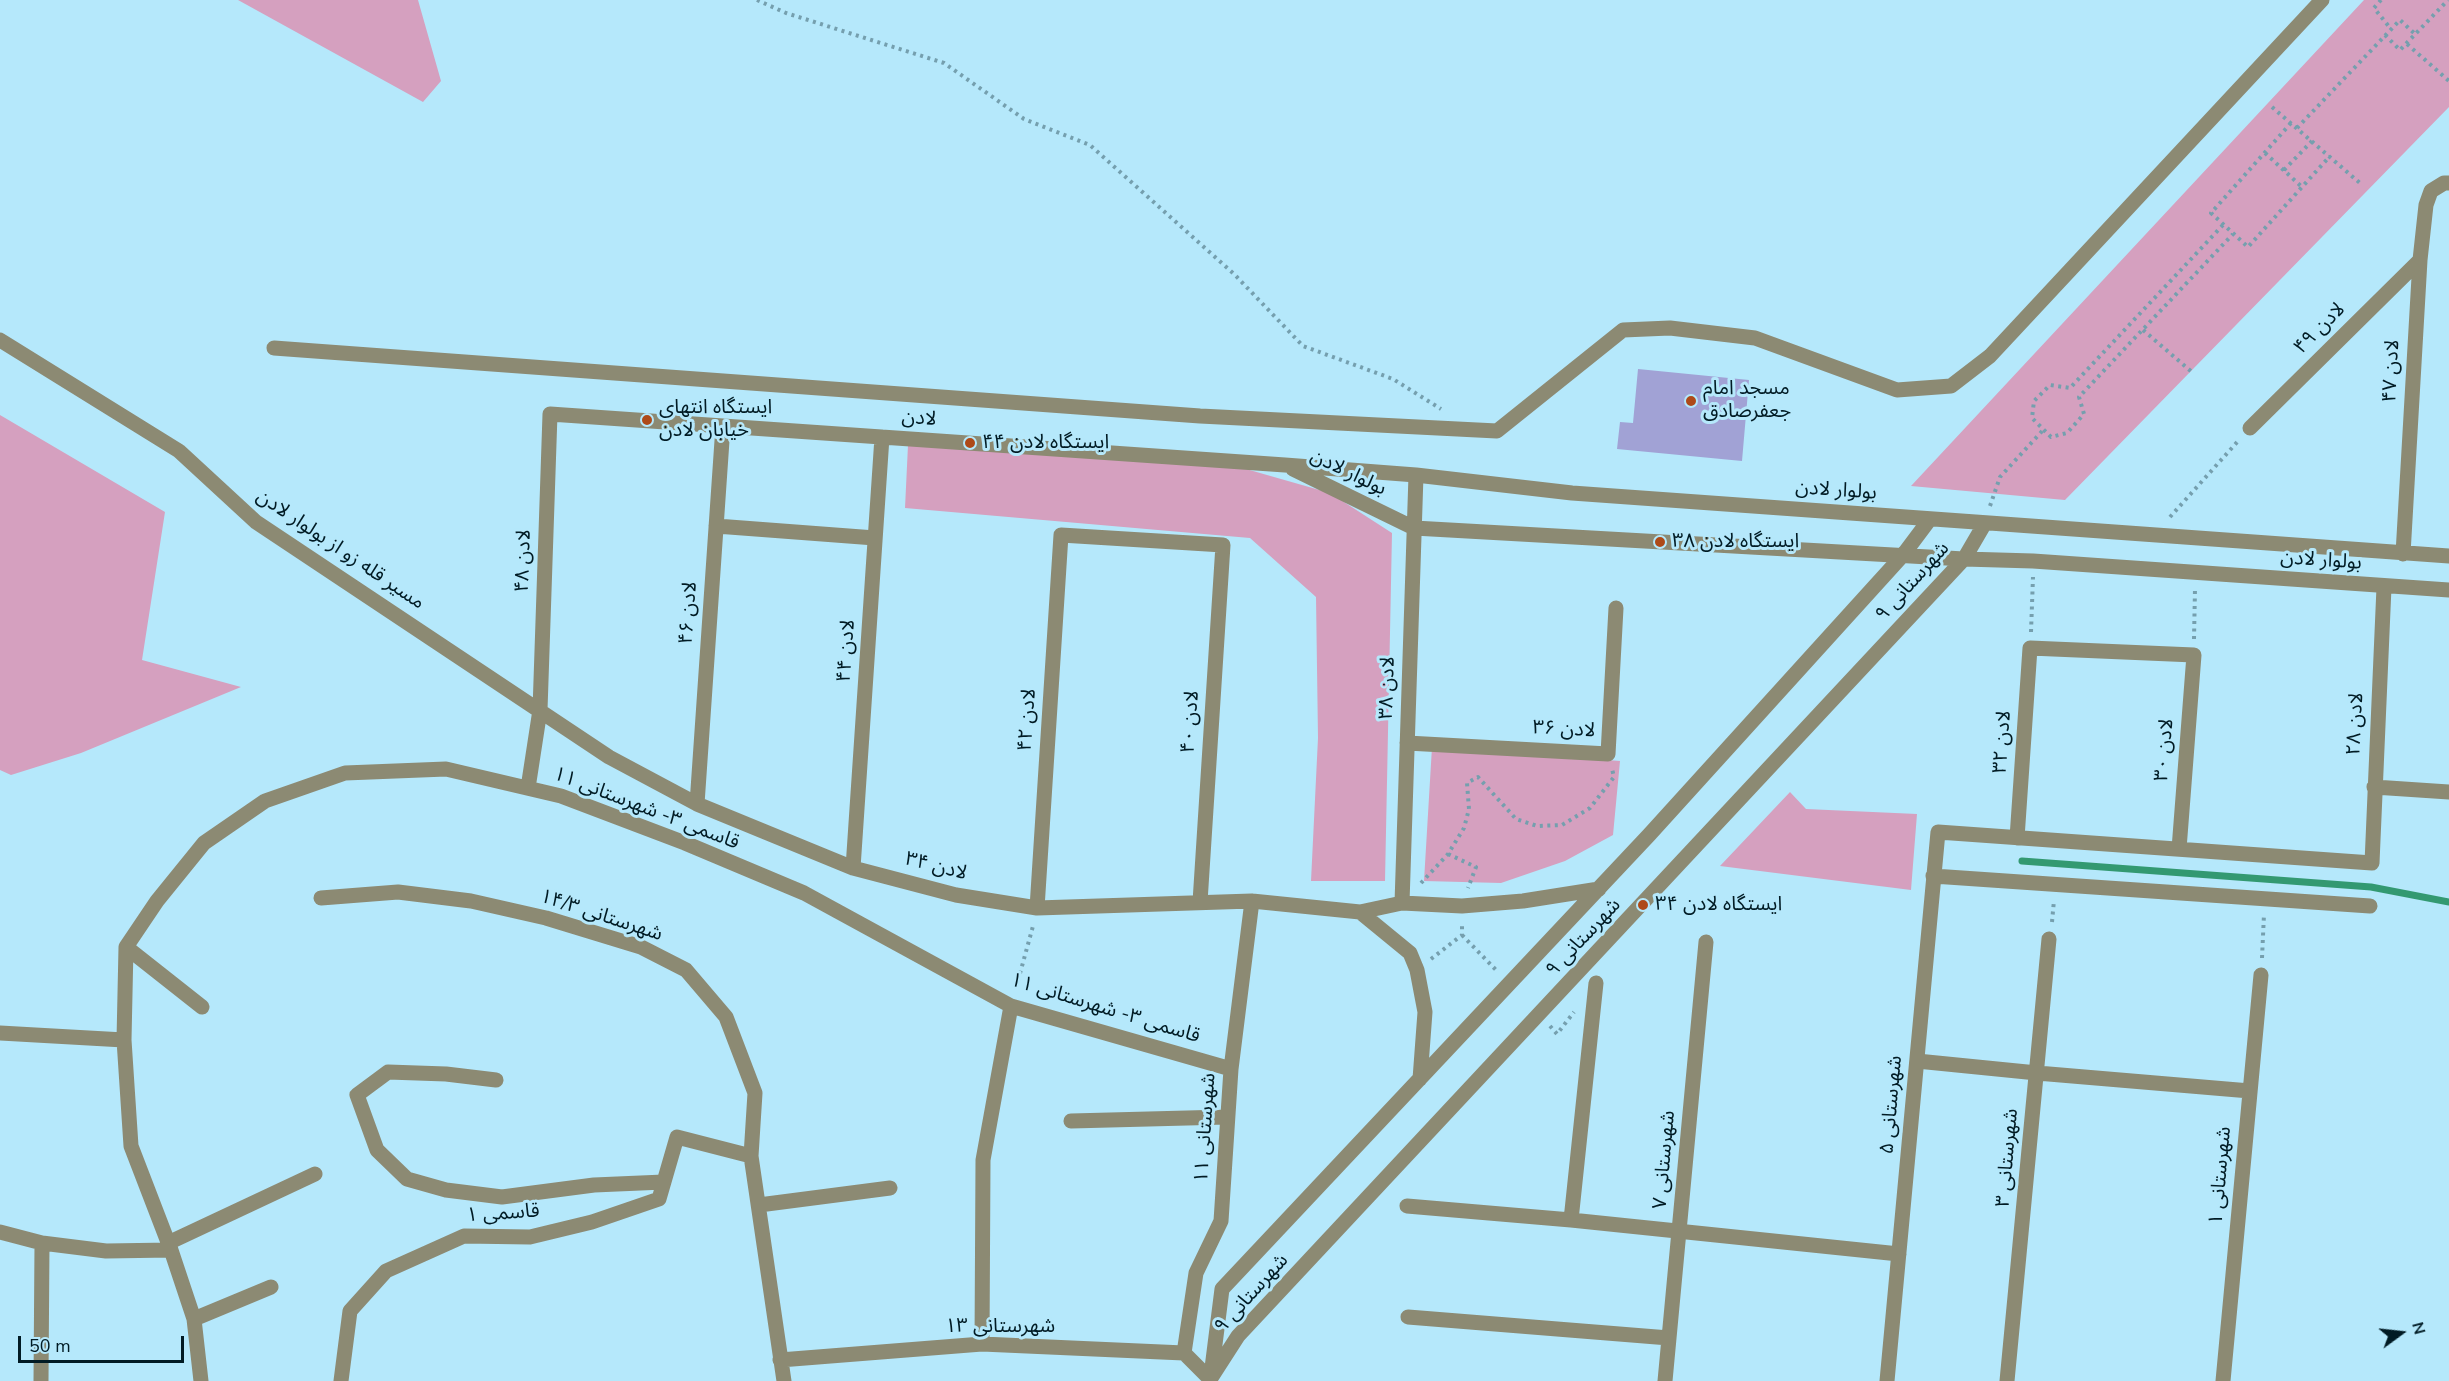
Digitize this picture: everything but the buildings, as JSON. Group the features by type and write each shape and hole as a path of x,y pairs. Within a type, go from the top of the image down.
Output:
{"street":[{"path":"274,348 1200,416 1497,431 1623,330 1670,328 1755,338 1897,390 1951,386 1990,356 2322,0"},
{"name":"لادن ۴۷","path":"2403,554 2420,260 2426,205 2431,191 2444,183 2449,183"},
{"name":"لادن ۴۹","path":"2250,428 2420,260"},
{"name":"مسیر قله زو از بولوار لادن","path":"0,340 179,451 256,522 540,710"},
{"name":"لادن ۴۸","path":"528,788 540,710 550,414"},
{"name":"لادن","path":"550,414 1285,465"},
{"name":"لادن ۴۶","path":"697,804 723,426"},
{"name":"لادن ۴۴","path":"853,868 882,437"},
{"name":"بولوار لادن","path":"1285,465 1416,475 1572,493 2449,556"},
{"name":"بولوار لادن","path":"1285,465 1414,528 2033,561 2449,590"},
{"name":"لادن ۳۸","path":"1402,903 1416,475"},
{"path":"1210,1380 1222,1289 1599,889 1903,555 1930,519"},
{"name":"شهرستانی ۹","path":"1210,1380 1238,1336 1964,559 1984,523"},
{"path":"716,526 875,538"},
{"name":"لادن ۴۰","path":"1061,535 1223,545 1200,902"},
{"name":"لادن ۴۲","path":"1037,908 1061,535"},
{"name":"لادن ۲۸","path":"2179,849 2372,863 2384,586"},
{"name":"لادن ۳۶","path":"1407,742 1608,754 1616,608"},
{"path":"2030,648 2194,655"},
{"name":"لادن ۳۲","path":"2017,838 2030,648"},
{"name":"لادن ۳۰","path":"2179,849 2194,655"},
{"name":"لادن ۳۴","path":"540,710 609,757 697,804 853,868 956,895 1037,908 1252,901 1360,912"},
{"name":"قاسمی ۳- شهرستانی ۱۱","path":"126,947 157,901 204,843 265,801 345,773 446,769 561,796 804,893 1011,1006 1230,1068"},
{"path":"2374,788 2449,792"},
{"name":"شهرستانی ۵","path":"1887,1381 1938,832 2017,838"},
{"path":"2017,838 2179,849"},
{"path":"1934,876 2370,906"},
{"path":"1360,912 1402,903 1462,906 1523,901 1599,889"},
{"name":"شهرستانی ۱۴/۳","path":"321,898 398,892 471,901 546,918 641,947 686,970 726,1017 755,1093 751,1156 783,1381"},
{"name":"شهرستانی ۱۱","path":"1184,1353 1197,1273 1221,1221 1230,1068 1252,901"},
{"path":"1360,912 1410,952 1417,970 1425,1012 1420,1079"},
{"name":"شهرستانی ۳","path":"2007,1381 2049,939"},
{"name":"شهرستانی ۷","path":"1665,1381 1706,942"},
{"path":"126,947 202,1007"},
{"path":"126,947 124,1040 131,1146 170,1246 194,1319 201,1381"},
{"name":"شهرستانی ۱","path":"2223,1381 2261,975"},
{"path":"1571,1220 1596,983"},
{"path":"982,1344 983,1160 1011,1006"},
{"path":"0,1033 124,1040"},
{"path":"1917,1061 2250,1091"},
{"path":"496,1080 446,1074 388,1072 357,1095 376,1150 407,1179 446,1190 502,1197 594,1185 664,1182 677,1137 751,1156"},
{"path":"1071,1121 1226,1116"},
{"path":"0,1232 42,1243 105,1251 170,1246 315,1174"},
{"name":"قاسمی ۱","path":"341,1381 350,1311 386,1271 464,1236 530,1237 592,1222 659,1199 664,1182"},
{"path":"759,1205 890,1188"},
{"path":"1407,1206 1571,1220 1899,1254"},
{"path":"41,1381 42,1243"},
{"path":"194,1319 271,1287"},
{"path":"1408,1317 1669,1338"},
{"name":"شهرستانی ۱۳","path":"780,1360 982,1344 1184,1353"},
{"path":"1184,1353 1210,1380 1228,1381"}],"path":[{"path":"757,0 786,13 944,63 1024,119 1090,145 1235,275 1303,346 1393,379 1445,412"},
{"path":"2381,0 2374,8 2391,29"},
{"path":"2385,35 2400,50 2448,0"},
{"path":"2297,128 2400,20 2415,34"},
{"path":"2407,44 2449,81"},
{"path":"2272,107 2361,184"},
{"path":"2291,123 2211,213 2248,247 2330,156"},
{"path":"2284,170 2312,141"},
{"path":"2265,153 2302,187"},
{"path":"2223,225 2070,388 2050,385 2034,401 2032,418 2051,437 2067,433 2084,414 2079,397 2233,234"},
{"path":"2143,330 2193,373"},
{"path":"2153,536 2250,428"},
{"path":"1984,523 2000,477 2044,429"},
{"path":"2030,648 2033,561"},
{"path":"2194,655 2195,574"},
{"path":"1402,903 1448,854 1464,828 1469,809 1467,783 1478,777 1516,819 1537,826 1562,825 1590,808 1614,777 1608,754"},
{"path":"2049,939 2056,884"},
{"path":"2261,975 2264,898"},
{"path":"1011,1006 1037,908"},
{"path":"1462,935 1509,984"},
{"path":"1540,1015 1557,1034 1577,1008"}],"shaded area":[{"path":"238,0 418,0 441,81 423,102"},
{"path":"2364,0 2449,0 2449,107 2065,500 1911,486"},
{"path":"0,415 165,512 142,660 241,687 81,753 11,775 0,770"},
{"path":"908,445 1239,467 1330,493 1392,533 1385,881 1311,881 1318,738 1316,597 1250,538 905,508"},
{"path":"1432,747 1620,761 1613,835 1565,861 1501,883 1424,881"},
{"path":"1790,792 1806,809 1917,814 1911,890 1720,866"}],"waterway":[{"path":"2022,861 2371,887 2449,902"}],"place":[{"name":"مسجد امام جعفرصادق","path":"1691,401"},
{"name":"ایستگاه انتهای خیابان لادن","path":"647,420"},
{"name":"ایستگاه لادن ۴۴","path":"970,443"},
{"name":"ایستگاه لادن ۳۸","path":"1660,542"},
{"name":"ایستگاه لادن ۳۴","path":"1643,905"}]}
